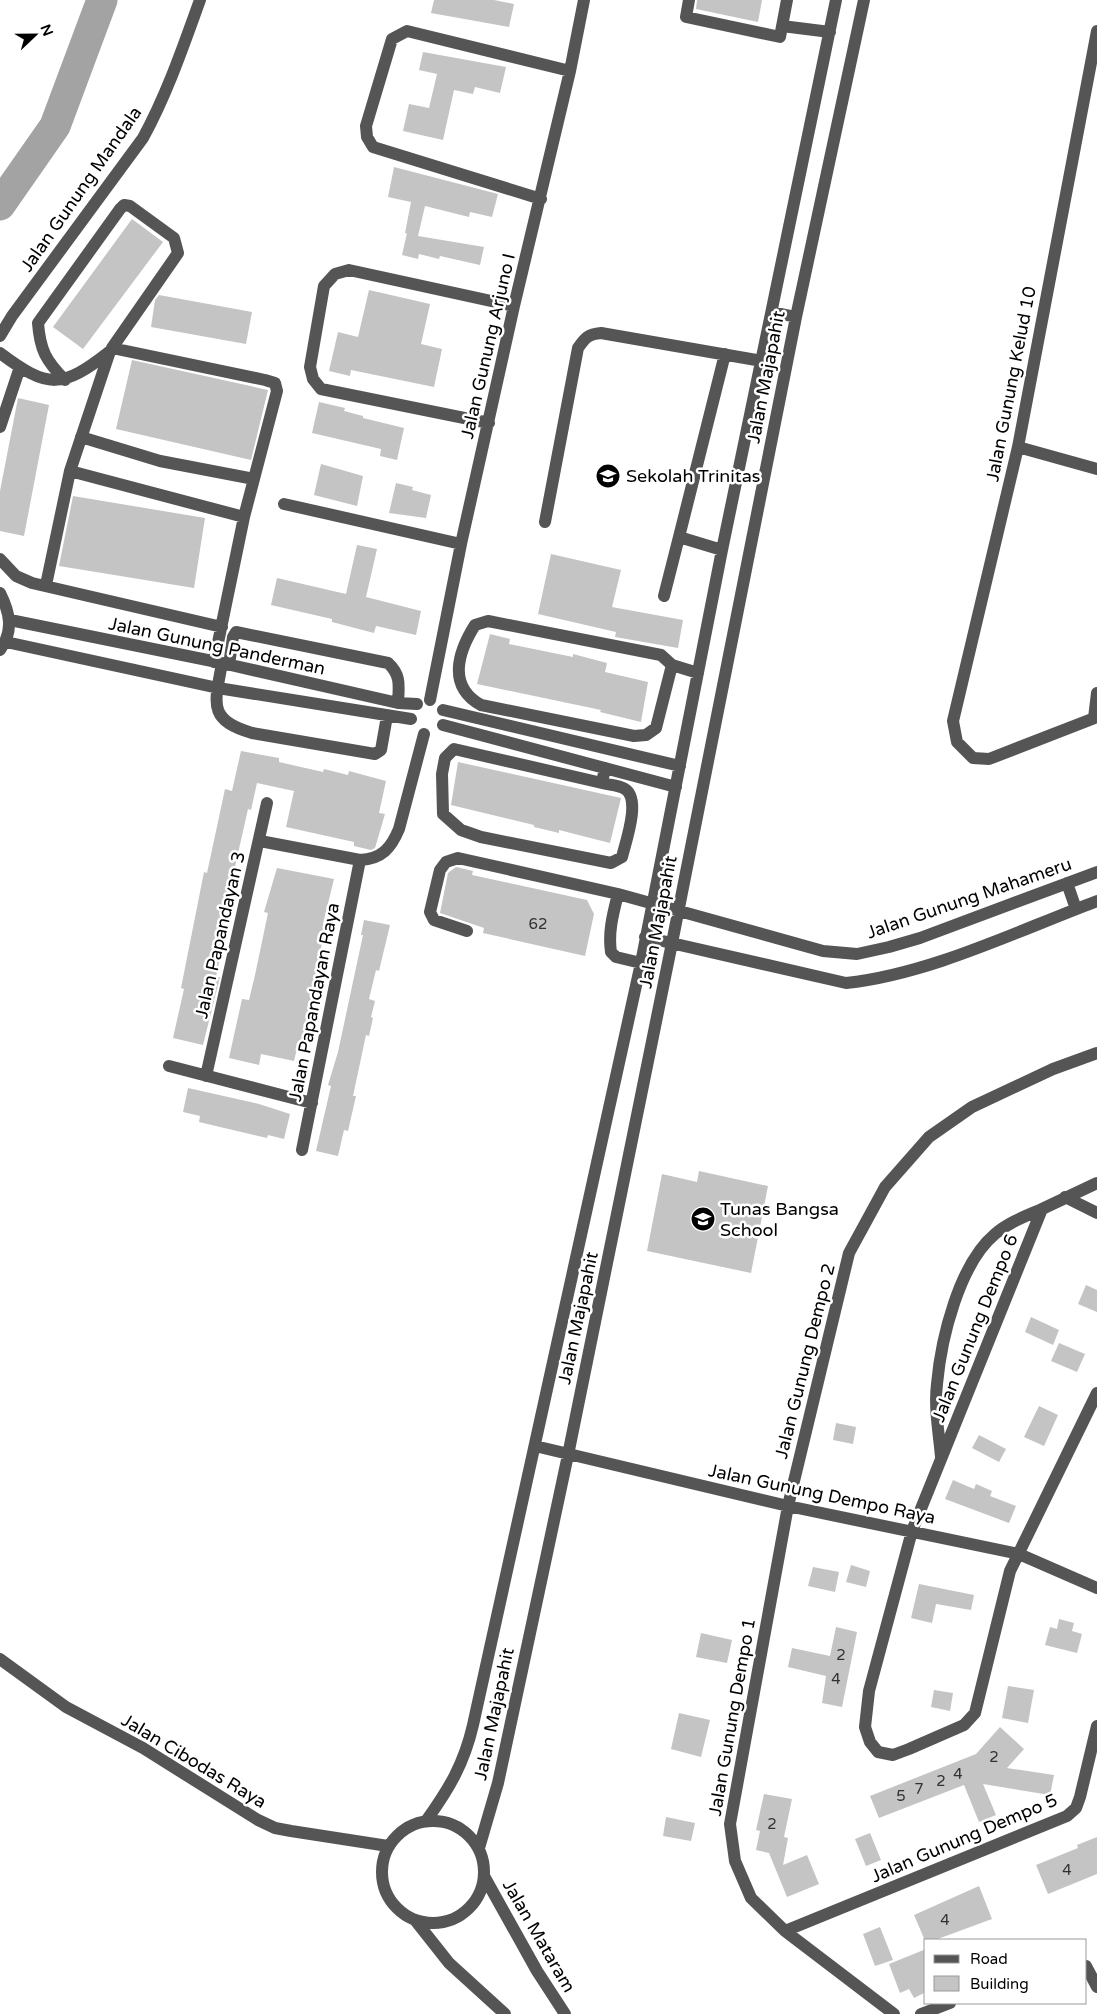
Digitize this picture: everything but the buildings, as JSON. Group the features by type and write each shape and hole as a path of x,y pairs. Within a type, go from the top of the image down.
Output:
{"street":[{"name":"Jalan Gunung Mandala","path":"0,336 12,316 142,138 158,109 180,58 200,0"},
{"name":"Jalan Gunung Arjuno I","path":"430,700 461,544 514,306 570,71 584,0"},
{"path":"689,0 686,17 780,37 787,0"},
{"name":"Jalan Majapahit","path":"426,1821 452,1784 467,1749 641,963 722,550 836,0"},
{"name":"Jalan Majapahit","path":"479,1848 498,1783 568,1455 796,317 864,0"},
{"path":"782,26 830,32"},
{"name":"Jalan Gunung Kelud 10","path":"1095,718 989,758 973,758 957,742 953,721 1018,447 1097,30"},
{"path":"541,198 373,147 367,137 366,126 392,39 407,31 570,71"},
{"path":"46,585 70,471 111,350 178,253 174,238 130,206 124,205 120,209 38,323 40,342 48,364 65,380"},
{"path":"489,423 321,389 313,379 310,368 324,286 335,274 349,270 514,306"},
{"path":"772,312 796,317"},
{"path":"545,522 578,348 584,338 591,334 601,333 762,361"},
{"path":"0,352 20,367 43,379 65,380 89,368 111,350"},
{"path":"111,350 274,383 277,391 244,517 222,627 222,663 216,708 221,719 233,728 252,733 375,754 381,750 387,716"},
{"path":"664,596 725,354"},
{"path":"0,426 20,367"},
{"path":"81,436 160,461 254,479"},
{"path":"1018,447 1097,469"},
{"path":"70,471 244,517"},
{"path":"284,504 461,544"},
{"path":"679,537 722,550"},
{"path":"0,559 16,576 32,583 222,627"},
{"name":"Jalan Gunung Panderman","path":"0,592 10,620 3,646 218,688 411,719"},
{"name":"Jalan Gunung Panderman","path":"10,620 222,663 398,702 417,704 430,700"},
{"path":"672,665 656,728 646,735 634,736 481,705 470,699 462,687 459,657 475,625 488,620 661,655 672,665 698,673"},
{"path":"222,663 236,632 388,663 396,670 400,681 398,702"},
{"path":"1095,718 1097,694"},
{"path":"430,700 436,702 443,710 680,766"},
{"path":"417,704 412,709 411,719 413,726 424,734 435,733 443,726 443,710"},
{"path":"443,726 676,787"},
{"path":"260,841 360,860 375,859 394,843 424,734"},
{"path":"454,749 602,783 624,789 631,796 632,801 622,857 617,862 611,863 481,837 461,830 443,814 442,774 445,758 454,749"},
{"path":"602,783 605,768"},
{"name":"Jalan Papandayan 3","path":"206,1076 267,803"},
{"name":"Jalan Gunung Mahameru","path":"467,931 434,920 430,912 440,870 446,862 458,858 618,894 651,905 823,951 857,954 920,938 1097,872"},
{"name":"Jalan Papandayan Raya","path":"302,1150 360,860"},
{"path":"1067,883 1076,909"},
{"path":"618,894 609,940 611,952 616,958 641,963"},
{"path":"645,937 846,983 874,980 923,967 1097,901"},
{"name":"Jalan Gunung Dempo 2","path":"788,1506 849,1253 885,1187 929,1137 972,1107 1053,1069 1097,1053"},
{"path":"169,1066 312,1104"},
{"name":"Jalan Gunung Dempo 6","path":"941,1460 936,1386 944,1339 965,1276 982,1248 995,1234 1015,1220 1097,1183"},
{"path":"1065,1197 1097,1213"},
{"name":"Jalan Gunung Dempo 6","path":"1019,1554 1010,1571 1003,1594 975,1713 964,1725 909,1750 894,1754 878,1752 870,1742 865,1727 869,1691 912,1531 1042,1209"},
{"path":"1019,1554 1097,1393"},
{"name":"Jalan Gunung Dempo Raya","path":"535,1446 788,1506 1019,1554 1097,1588"},
{"name":"Jalan Gunung Dempo 1","path":"788,1506 730,1824 735,1861 751,1898 785,1931 894,2014"},
{"name":"Jalan Cibodas Raya","path":"0,1658 66,1707 143,1748 258,1820 283,1830 388,1846"},
{"name":"Jalan Gunung Dempo 5","path":"785,1931 1067,1816 1076,1808 1080,1797 1097,1726"},
{"path":"426,1821 451,1823 472,1838 479,1848 484,1862 481,1891 473,1905 461,1916 446,1922 430,1924 415,1920 396,1908 385,1889 382,1867 388,1846 398,1834 411,1825 426,1821"},
{"name":"Jalan Mataram","path":"484,1876 537,1971 564,2014"},
{"path":"415,1920 449,1963 505,2014"},
{"path":"1087,1968 1097,1986"},
{"path":"920,2014 947,2004"}],"waterway":[{"path":"0,205 55,126 102,0"}],"place":[{"name":"Sekolah Trinitas","path":"608,476"},
{"name":"Tunas Bangsa School","path":"703,1219"}]}
